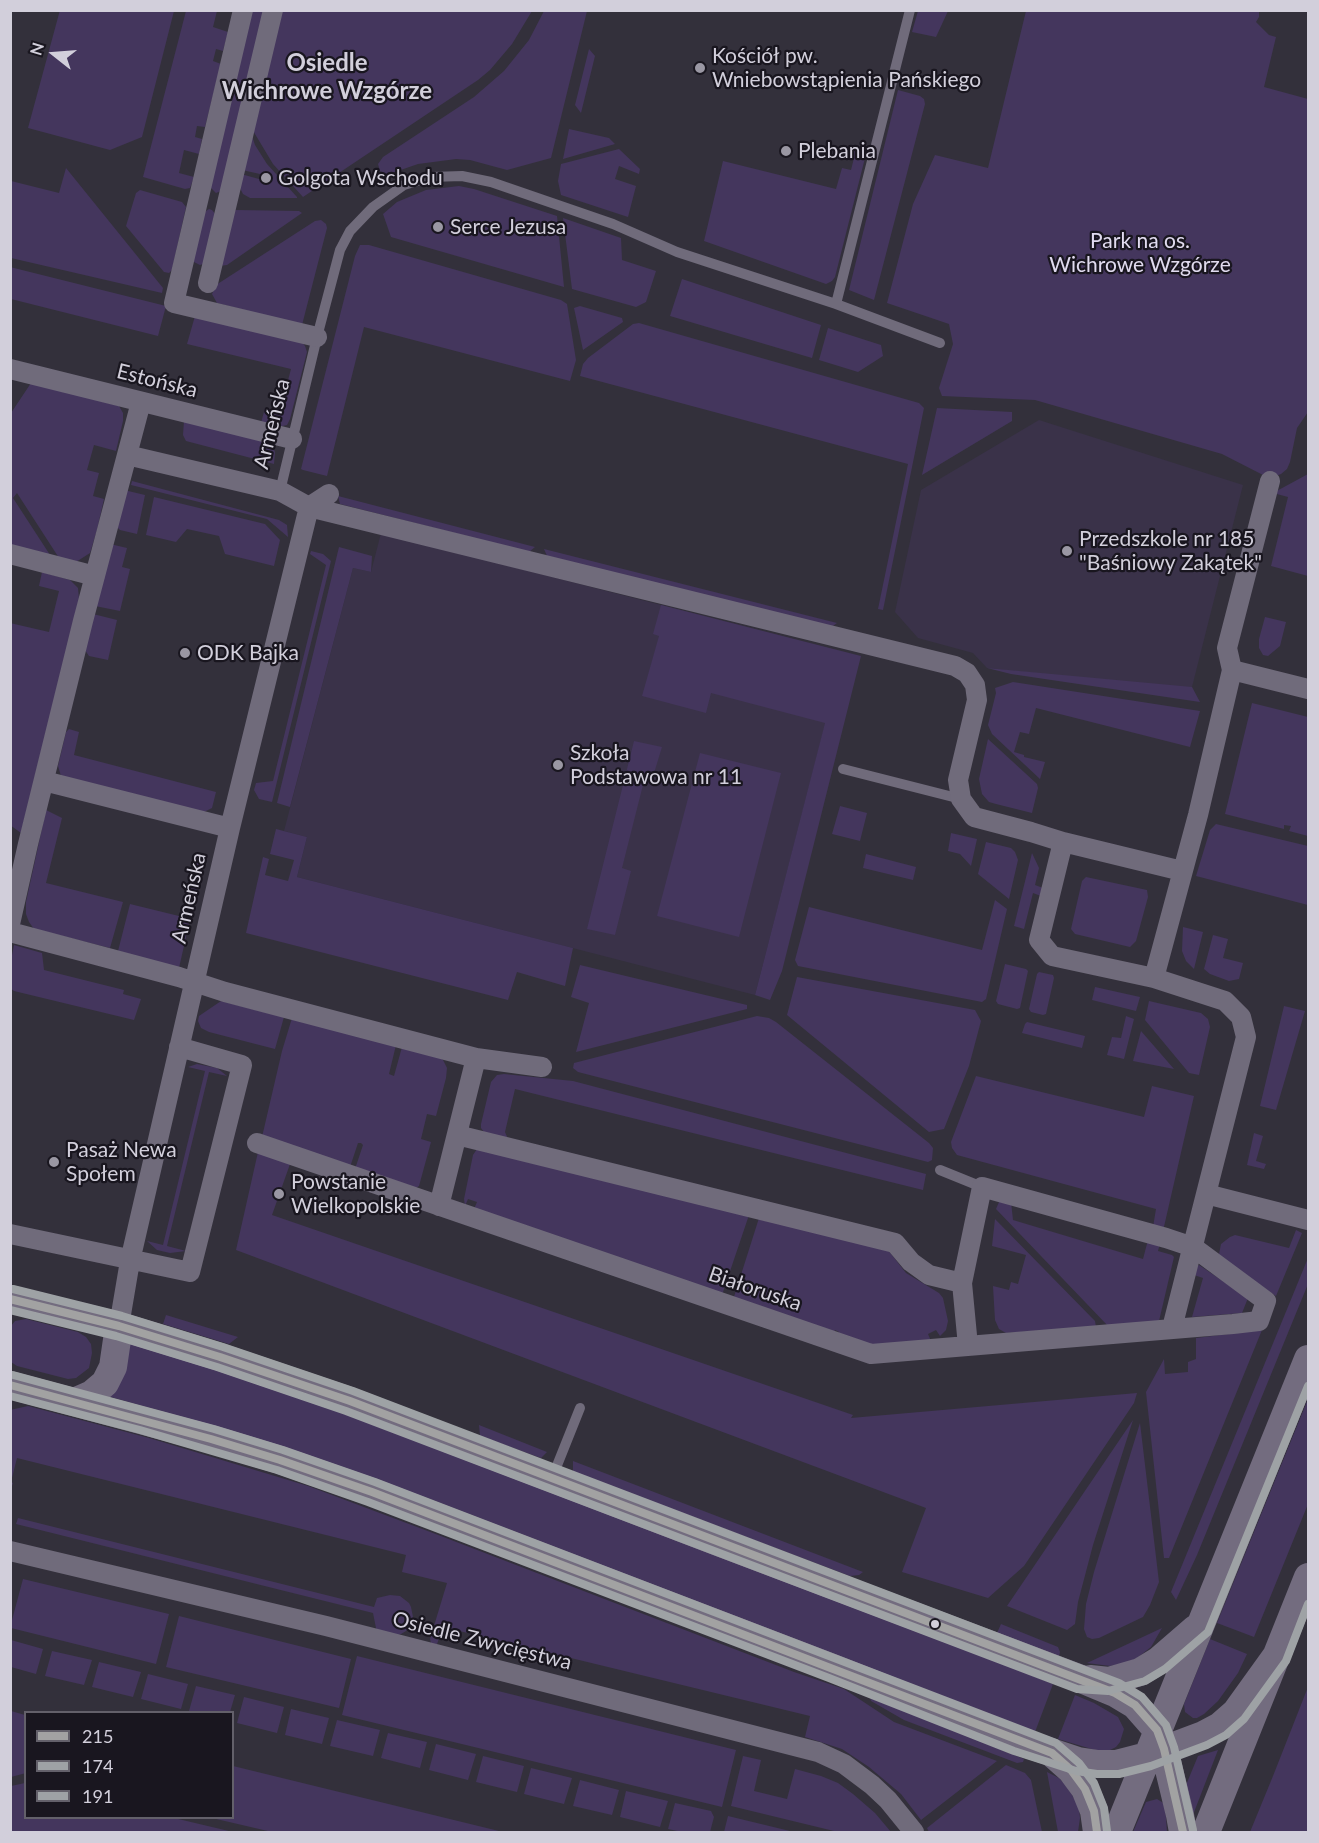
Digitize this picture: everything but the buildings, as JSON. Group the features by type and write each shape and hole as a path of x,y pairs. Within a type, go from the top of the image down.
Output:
{"street":[{"path":"243,10 174,303 317,337"},
{"path":"208,283 273,10"},
{"name":"Estońska","path":"10,369 292,439"},
{"path":"10,924 28,844 49,782 94,576 141,402"},
{"path":"127,454 280,491"},
{"path":"1154,978 1198,815 1232,670 1227,648 1270,481"},
{"name":"Armeńska","path":"119,1326 130,1261 230,828 309,507 280,491"},
{"path":"309,507 329,494"},
{"path":"309,507 847,632 955,666 967,673 975,685 977,700 960,789 974,817 1031,831 1063,842 1182,871"},
{"path":"10,554 94,576"},
{"path":"1232,670 1308,689"},
{"path":"49,782 230,828"},
{"path":"1063,842 1040,939 1052,956 1154,978 1226,1001 1241,1017 1246,1037 1173,1328"},
{"path":"10,932 225,992 476,1058 542,1067"},
{"path":"10,1234 190,1272 242,1065 180,1047"},
{"path":"439,1206 476,1058"},
{"path":"457,1135 895,1243 911,1263 929,1275 962,1283"},
{"name":"Białoruska","path":"256,1143 871,1354 1258,1321 1266,1301 1192,1247"},
{"path":"968,1346 962,1283 982,1187 1192,1247"},
{"path":"1206,1194 1308,1220"},
{"path":"14,1302 119,1326 351,1401 1115,1693 1135,1705 1156,1745 1180,1815 1183,1833"},
{"path":"76,1401 92,1394 105,1383 113,1367 119,1326"},
{"path":"1117,1833 1156,1745 1199,1626 1308,1359"},
{"path":"16,1389 76,1401 270,1457 372,1492 1078,1761 1116,1764 1156,1745 1203,1735 1220,1726 1236,1712 1277,1655"},
{"name":"Osiedle Zwycięstwa","path":"10,1551 326,1626 818,1752 844,1764 872,1785 888,1800 914,1833"},
{"path":"1206,1833 1308,1577"},
{"path":"1082,1679 1109,1681 1140,1672 1158,1661 1199,1626"},
{"path":"1052,1753 1071,1770 1085,1789 1094,1811 1097,1833"}],"lane":[{"path":"836,304 910,10"},
{"name":"Armeńska","path":"280,491 340,250 350,231 373,207 404,185 431,177 452,176 491,182 613,224 677,252 836,304 940,343"},
{"path":"843,769 960,789"},
{"path":"940,1170 982,1187"},
{"path":"552,1478 580,1407"}],"shaded area":[{"name":"Przedszkole nr 185 \"Baśniowy Zakątek\"","path":"1039,420 1243,485 1192,687 1184,689 987,668 973,653 918,638 895,612 921,490"},
{"name":"Szkoła Podstawowa nr 11","path":"381,533 844,652 755,995 297,877 307,837 284,831 353,568 371,572"}],"green space":[{"path":"60,10 174,11 142,137 110,150 28,128"},
{"path":"186,11 217,11 213,27 228,32 223,51 216,49 213,61 221,64 205,127 197,126 195,137 202,139 199,154 184,150 179,173 194,177 190,188 185,189 143,177"},
{"path":"251,11 265,11 221,191 216,193 210,187"},
{"path":"280,11 532,11 512,44 490,70 478,80 303,197 273,164 252,129"},
{"path":"544,11 587,11 551,158 507,170 470,160 456,159 418,164 385,175 380,171 378,164 383,157 474,97 504,71 529,40"},
{"path":"918,11 948,11 936,37 912,32"},
{"name":"Park na os. Wichrowe Wzgórze","path":"1026,11 1259,11 1256,22 1269,35 1276,37 1264,87 1308,99 1308,412 1297,428 1290,462 1281,474 1273,477 1265,476 1222,454 1035,400 942,396 939,388 953,344 949,324 887,303 913,204 935,155 988,168"},
{"path":"589,49 595,56 581,113 575,105"},
{"path":"898,90 920,96 924,99 925,104 874,300 849,290"},
{"path":"569,129 609,138 615,144 563,159"},
{"path":"251,133 255,145 267,164 297,198 250,198 243,194 239,186 241,174 259,179 260,174 242,170"},
{"path":"847,146 867,150 835,277 832,281 826,284 704,241 723,161 836,189 842,168 851,170 854,158 845,155"},
{"path":"619,149 640,169 639,174 619,166 615,179 636,186 628,217 561,195 558,181 561,164"},
{"path":"66,168 163,288 162,293 11,258 11,181 59,193"},
{"path":"459,186 557,216 564,287 391,237 383,214 397,202 426,190"},
{"path":"140,190 182,202 186,207 172,270 169,273 164,272 126,226 136,193"},
{"path":"209,209 216,215 203,264 200,265 194,262 193,257 203,213"},
{"path":"233,211 299,211 302,213 227,265 219,266"},
{"path":"563,218 621,238 622,260 656,271 646,302 636,307 572,289"},
{"path":"321,220 327,228 302,325 217,303 212,294 216,285 315,221"},
{"path":"360,245 369,245 561,300 567,304 576,360 570,381 364,327 327,476 301,469 355,256"},
{"path":"10,267 166,306 158,336 11,299"},
{"path":"682,279 821,325 812,358 670,316"},
{"path":"580,306 622,318 623,322 583,350 574,308"},
{"path":"195,316 301,341 307,352 287,425 278,427 261,423 265,408 280,411 291,369 187,344"},
{"path":"639,323 919,403 924,408 883,610 878,609 908,464 580,376 583,364 588,358 633,324"},
{"path":"828,328 881,345 883,356 858,372 819,360"},
{"path":"31,383 119,406 123,413 116,451 94,445 87,470 99,473 93,496 104,499 90,553 76,562 61,561 17,493 13,498 52,558 11,548 11,413"},
{"path":"937,408 1012,412 1012,421 922,475"},
{"path":"184,421 271,443 275,452 274,464 186,441 183,435"},
{"path":"1308,474 1308,576 1271,566 1288,497 1273,493"},
{"path":"132,481 279,520 287,525 288,537 267,519 131,485"},
{"path":"124,490 145,495 137,534 120,530 115,525"},
{"path":"338,496 535,547 529,552 340,504"},
{"path":"154,497 265,524 280,540 274,566 225,554 219,536 187,529 176,542 146,535"},
{"path":"110,544 127,548 122,567 130,569 120,611 95,606"},
{"path":"339,547 372,556 371,572 353,568 290,807 277,803"},
{"path":"544,549 837,623 830,628 547,556"},
{"path":"311,551 323,554 331,561 272,802 259,799 254,790 256,783 273,781 326,565 310,554"},
{"path":"42,572 70,580 78,588 79,599 21,833 10,825 10,623 49,632 59,591 39,586"},
{"path":"661,605 861,656 782,971 770,1000 755,995 825,723 711,693 706,713 642,696 659,636 653,634"},
{"path":"93,614 117,620 108,660 89,656 85,650"},
{"path":"1265,617 1286,622 1280,646 1268,656 1263,655 1259,648"},
{"path":"987,668 1192,687 1200,702 1011,674"},
{"path":"1013,682 1200,711 1190,747 1036,708 1029,734 1020,732 1014,752 1045,762 1040,779 992,734 988,725 996,693 995,688"},
{"path":"1252,703 1308,717 1308,836 1289,831 1291,826 1284,825 1284,829 1225,814"},
{"path":"69,729 79,732 74,755 216,792 212,808 204,812 61,776 58,766 66,732"},
{"path":"988,739 1037,784 1032,813 989,802 982,794 979,779"},
{"path":"634,741 662,747 651,783 644,781 622,868 631,871 615,935 587,929"},
{"path":"700,753 781,773 739,937 657,916"},
{"path":"840,806 867,813 860,841 832,834"},
{"path":"46,810 62,818 46,883 123,902 110,948 34,929 29,922 26,902"},
{"path":"1216,824 1308,846 1308,905 1196,876 1210,830"},
{"path":"276,829 307,837 297,877 573,948 565,986 517,972 508,1000 246,933 263,857 269,859 265,875 288,881 294,860 270,854"},
{"path":"951,833 977,839 971,866 960,854 948,851"},
{"path":"986,842 1011,848 1015,852 1018,860 1009,899 978,874"},
{"path":"1032,853 1039,868 1035,885 1043,888 1041,896 1033,893 1024,929 1014,926"},
{"path":"866,854 916,867 913,880 863,868"},
{"path":"197,861 202,866 179,968 118,951 130,904 183,917"},
{"path":"1086,877 1147,890 1148,897 1136,941 1130,947 1075,934 1071,929 1082,881"},
{"path":"995,900 1007,909 986,999 982,1002 798,966 795,960 809,907 982,950"},
{"path":"1183,927 1203,932 1194,969 1186,961 1182,951"},
{"path":"1213,935 1228,939 1223,958 1243,963 1239,979 1229,981 1210,974 1204,969"},
{"path":"14,945 42,953 44,970 124,990 123,994 141,999 134,1020 14,991 10,988"},
{"path":"1005,964 1028,971 1020,1008 1017,1009 998,1004 996,1001"},
{"path":"580,965 747,1005 747,1009 576,1052 589,1003 571,997"},
{"path":"1039,972 1053,975 1054,978 1046,1014 1043,1015 1031,1012 1029,1009"},
{"path":"797,977 975,1010 981,1021 969,1066 944,1129 929,1132 787,1015"},
{"path":"1095,987 1140,997 1136,1011 1092,1000"},
{"path":"221,1001 284,1017 275,1049 201,1028 198,1021 199,1016"},
{"path":"1149,1001 1201,1013 1208,1019 1210,1027 1199,1075 1189,1073 1145,1020"},
{"path":"1284,1006 1305,1011 1276,1110 1260,1106"},
{"path":"757,1016 776,1022 929,1143 933,1148 932,1160 928,1162 578,1072 573,1068 574,1063"},
{"path":"1126,1016 1134,1019 1124,1059 1107,1055 1112,1037 1121,1038"},
{"path":"292,1018 396,1045 389,1074 394,1076 402,1047 440,1057 443,1060 447,1068 446,1078 436,1116 427,1114 421,1139 431,1142 419,1186 416,1188 355,1169 363,1145 361,1143 358,1143 350,1167 262,1137"},
{"path":"1027,1022 1085,1036 1082,1048 1022,1033"},
{"path":"1141,1031 1174,1069 1133,1061"},
{"path":"197,1064 217,1068 227,1076 209,1072 167,1246 186,1251 170,1253 157,1250 147,1241 163,1245 205,1071 188,1067"},
{"path":"497,1075 573,1081 926,1174 923,1190 515,1089 505,1132 508,1139 484,1132 481,1128 491,1082"},
{"path":"976,1076 1144,1117 1152,1086 1194,1096 1163,1231 1153,1227 1156,1209 957,1155 951,1142"},
{"path":"1254,1133 1263,1136 1256,1161 1266,1164 1264,1169 1247,1165"},
{"path":"477,1149 749,1215 722,1295 474,1209 477,1202 468,1199 465,1206 464,1199 473,1155"},
{"path":"258,1152 290,1164 272,1215 853,1415 851,1418 1137,1393 1134,1403 1024,1566 988,1598 902,1572 926,1508 236,1250"},
{"path":"1003,1199 1011,1202 1013,1220 1143,1259 1148,1240 1160,1243 1158,1251 1174,1257 1159,1321 1108,1326 996,1209"},
{"path":"759,1218 888,1250 906,1273 939,1293 943,1298 948,1321 946,1330 940,1336 936,1330 928,1334 931,1341 873,1346 838,1335 839,1332 835,1330 833,1334 733,1300"},
{"path":"995,1219 1095,1321 1096,1327 1006,1333 999,1329 995,1320 993,1286 1009,1290 1011,1282 1018,1284 1026,1255 992,1246"},
{"path":"1296,1230 1302,1233 1276,1296 1222,1259 1219,1254 1221,1244 1235,1235 1289,1248"},
{"path":"1308,1258 1308,1284 1197,1555 1176,1600 1171,1592"},
{"path":"1199,1265 1248,1298 1242,1313 1192,1317 1203,1278 1194,1275"},
{"path":"166,1315 238,1337 229,1344 163,1324"},
{"path":"26,1319 78,1332 86,1337 91,1344 92,1353 89,1368 76,1378 68,1379 17,1366 11,1362 11,1326 15,1321"},
{"path":"1262,1330 1169,1558 1164,1558 1146,1392 1164,1359 1165,1374 1188,1372 1188,1362 1196,1359 1196,1338"},
{"path":"130,1341 253,1378 881,1615 1053,1684 1035,1732 430,1499 196,1421 107,1396"},
{"path":"1308,1399 1308,1504 1254,1637 1217,1623"},
{"path":"28,1406 149,1438 308,1486 794,1672 844,1689 894,1722 997,1761 921,1820 901,1794 869,1767 842,1749 805,1737 810,1716 443,1627 436,1647 430,1639 447,1583 402,1572 406,1555 17,1458 10,1492 10,1410"},
{"path":"1133,1420 1093,1545 1078,1602 1075,1624 1067,1630 1007,1606"},
{"path":"1140,1423 1159,1582 1143,1617 1099,1638 1092,1639 1087,1637 1084,1629 1086,1604"},
{"path":"479,1425 547,1452 541,1458 480,1436"},
{"path":"573,1461 863,1572 850,1576 573,1472"},
{"path":"18,1518 374,1607 377,1598 390,1595 400,1596 411,1607 412,1623 406,1631 395,1636 377,1633 373,1613 16,1524"},
{"path":"23,1579 169,1614 156,1664 11,1628 11,1620"},
{"path":"179,1616 351,1659 339,1708 166,1667"},
{"path":"1001,1624 1058,1647 1059,1657 997,1633"},
{"path":"1162,1628 1151,1647 1132,1662 1110,1666 1087,1663"},
{"path":"1210,1639 1247,1654 1238,1673 1218,1701 1204,1714 1193,1718 1185,1712 1184,1704"},
{"path":"11,1640 43,1649 36,1674 11,1667"},
{"path":"52,1651 92,1660 84,1685 45,1676"},
{"path":"357,1656 736,1750 722,1807 342,1715"},
{"path":"99,1662 141,1672 133,1697 92,1687"},
{"path":"148,1674 188,1684 181,1709 141,1699"},
{"path":"196,1686 235,1695 230,1711 189,1711"},
{"path":"1308,1687 1308,1832 1250,1832 1273,1776"},
{"path":"1075,1695 1118,1717 1124,1729 1116,1747 1110,1750 1095,1750 1058,1739"},
{"path":"244,1697 284,1707 277,1733 237,1723"},
{"path":"870,1698 1024,1759 1023,1762 1017,1763 904,1720 871,1701"},
{"path":"291,1709 329,1718 322,1744 285,1735"},
{"path":"11,1711 24,1715 24,1774 11,1777"},
{"path":"337,1720 380,1730 373,1756 330,1746"},
{"path":"388,1733 427,1742 420,1768 381,1758"},
{"path":"436,1744 476,1754 468,1780 429,1770"},
{"path":"1218,1750 1191,1820 1186,1785 1198,1756"},
{"path":"483,1756 524,1766 517,1792 476,1782"},
{"path":"743,1756 761,1760 754,1791 787,1799 795,1769 821,1776 838,1783 853,1794 875,1813 891,1832 838,1832 731,1806"},
{"path":"1006,1765 1025,1773 1031,1780 1042,1832 929,1832 927,1828"},
{"path":"234,1766 503,1832 272,1832 216,1819 234,1819"},
{"path":"531,1768 572,1778 564,1804 524,1794"},
{"path":"1047,1772 1059,1778 1067,1786 1079,1807 1078,1832 1058,1832"},
{"path":"580,1780 619,1790 612,1815 573,1806"},
{"path":"24,1783 24,1819 178,1819 233,1832 11,1832 11,1786"},
{"path":"626,1791 668,1801 660,1827 620,1817"},
{"path":"1157,1799 1165,1804 1167,1832 1133,1832 1146,1802"},
{"path":"675,1803 711,1811 714,1817 710,1832 682,1832 668,1829"},
{"path":"728,1816 794,1832 724,1832"}],"transit line":[{"name":"191","path":"13,1289 122,1316 353,1391 1119,1683 1142,1697 1166,1725 1174,1747 1193,1830"},
{"name":"215","path":"10,1299 119,1326 350,1401 1115,1693 1135,1705 1157,1730 1164,1749 1183,1832"},
{"name":"174","path":"10,1310 116,1336 217,1367 346,1411 1077,1689 1108,1691 1145,1681 1165,1669 1208,1632 1308,1386"},
{"name":"191","path":"13,1375 214,1429 375,1482 1056,1743 1079,1763 1094,1783 1104,1808 1107,1831"},
{"name":"215","path":"10,1385 211,1439 372,1492 1052,1753 1071,1770 1085,1789 1094,1811 1097,1832"},
{"name":"174","path":"10,1396 140,1430 277,1470 368,1502 1014,1751 1076,1771 1119,1774 1151,1766 1207,1745 1226,1735 1244,1719 1286,1661 1308,1604"}],"place":[{"name":"Kościół pw. Wniebowstąpienia Pańskiego","path":"700,68"},
{"name":"Plebania","path":"786,151"},
{"name":"Golgota Wschodu","path":"266,178"},
{"name":"Serce Jezusa","path":"438,227"},
{"name":"Przedszkole nr 185 \"Baśniowy Zakątek\"","path":"1067,551"},
{"name":"ODK Bajka","path":"185,653"},
{"name":"Szkoła Podstawowa nr 11","path":"558,765"},
{"name":"Pasaż Newa Społem","path":"54,1162"},
{"name":"Powstanie Wielkopolskie","path":"279,1194"}],"district":[{"name":"Osiedle Wichrowe Wzgórze","path":"327,77"}]}
